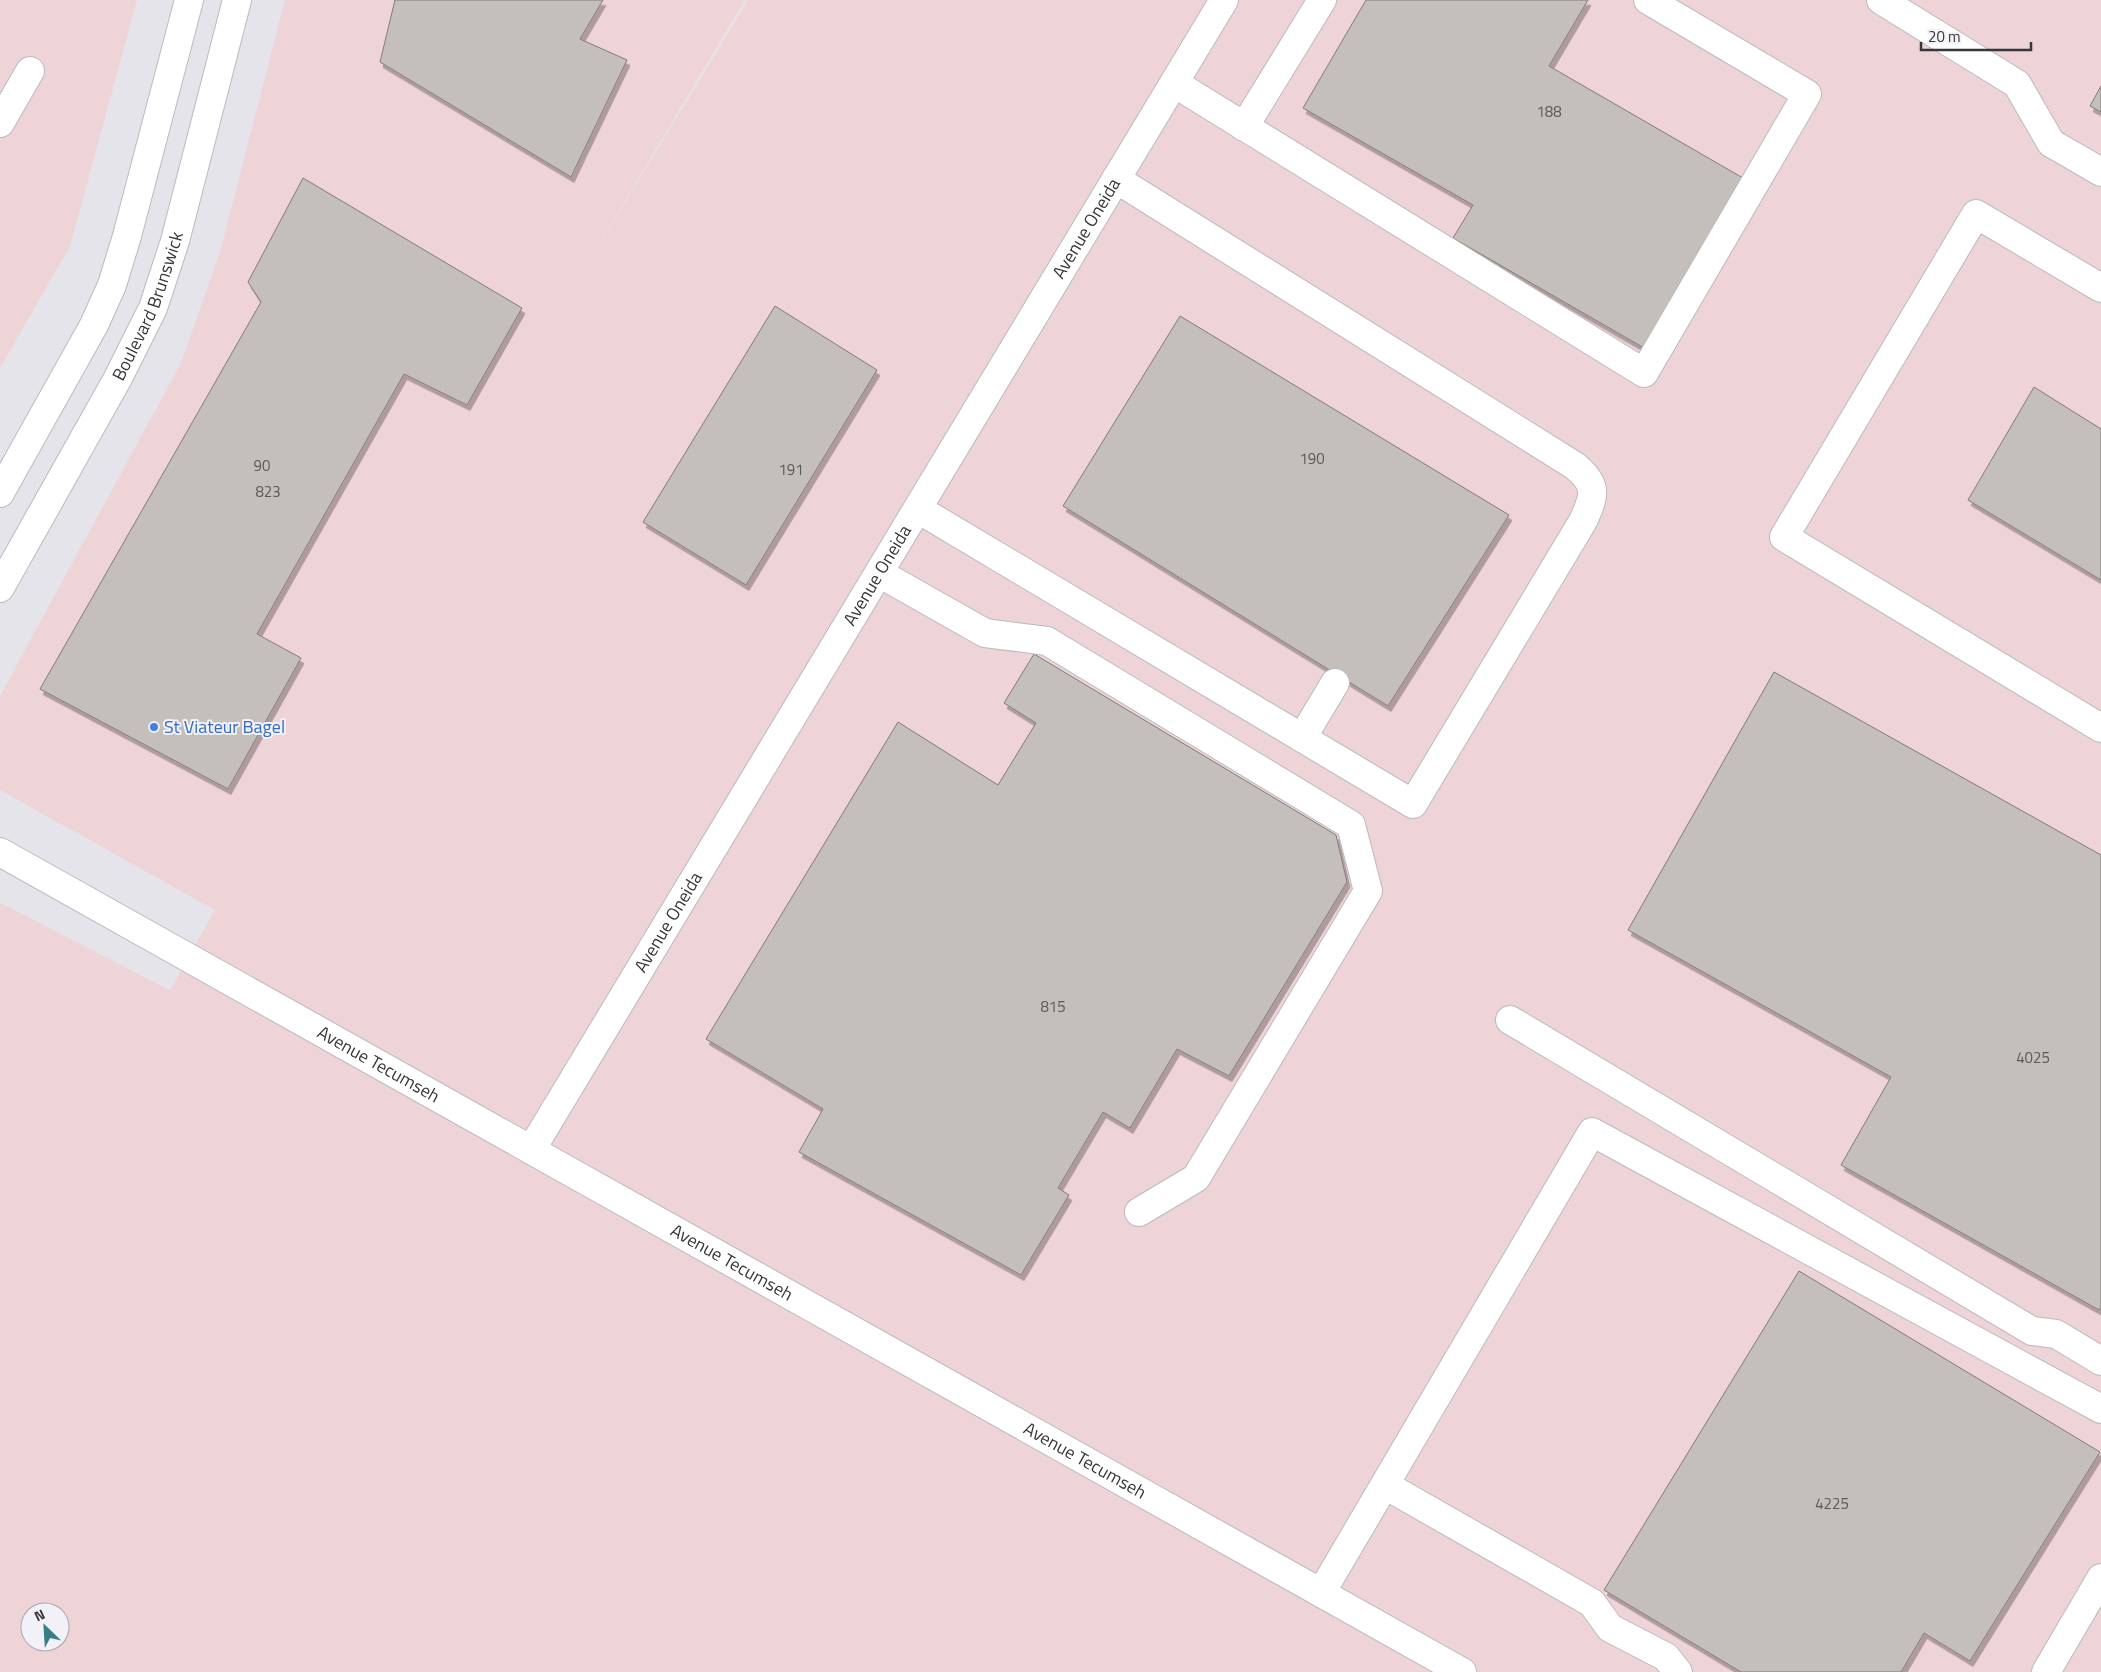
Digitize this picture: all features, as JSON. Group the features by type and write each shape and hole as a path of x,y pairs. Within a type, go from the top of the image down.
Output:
{"street":[{"path":"0,493 94,325 112,285 128,236 189,0"},
{"name":"Boulevard Brunswick","path":"0,588 114,386 153,308 175,241 237,0"},
{"name":"Avenue Oneida","path":"531,1150 1224,0"},
{"path":"1244,127 1322,0"},
{"path":"1174,83 1644,373 1807,94 1648,0"},
{"path":"1881,0 2017,84 2051,143 2101,172"},
{"path":"0,123 30,71"},
{"path":"918,509 1413,804 1583,521 1592,501 1593,489 1586,475 1575,466 1116,179"},
{"path":"2101,288 1976,214 1784,537 2101,728"},
{"path":"879,573 985,633 1048,642 1351,825 1368,891 1196,1178 1139,1212"},
{"path":"1302,738 1335,683"},
{"name":"Avenue Tecumseh","path":"0,852 1462,1672"},
{"path":"1510,1020 2032,1331 2056,1334 2101,1360"},
{"path":"1321,1593 1592,1132 2101,1409"},
{"path":"1385,1486 1592,1602 1610,1628 1666,1657 1678,1672"},
{"path":"2046,1672 2101,1578"}],"shaded area":[{"path":"0,0 137,0 70,246 0,368"},
{"path":"285,0 745,0 566,300 748,0 2101,0 2101,1672 0,1672 0,903 170,990 215,910 0,790 0,696 181,363 220,252"}],"building":[{"path":"395,0 603,0 580,39 627,60 571,177 380,62"},
{"path":"1366,0 1588,0 1549,66 1743,178 1644,348 1453,238 1473,205 1303,108"},
{"path":"2101,86 2101,112 2090,106"},
{"path":"303,178 522,308 467,405 404,374 257,634 301,658 228,789 40,689 261,302 248,282"},
{"path":"775,306 877,370 746,585 643,522"},
{"path":"1180,316 1509,515 1388,706 1063,506"},
{"path":"2034,387 2101,429 2101,580 1968,500"},
{"path":"1034,654 1336,835 1347,882 1229,1076 1177,1049 1130,1128 1103,1112 1058,1188 1069,1195 1021,1275 799,1152 823,1109 706,1039 898,722 998,785 1036,723 1004,703"},
{"path":"1774,672 2101,855 2101,1307 2099,1310 1841,1165 1891,1077 1628,930"},
{"path":"1799,1271 2100,1452 1970,1661 1924,1633 1901,1672 1741,1672 1604,1590"}],"place":[{"name":"St Viateur Bagel","path":"154,727"}]}
